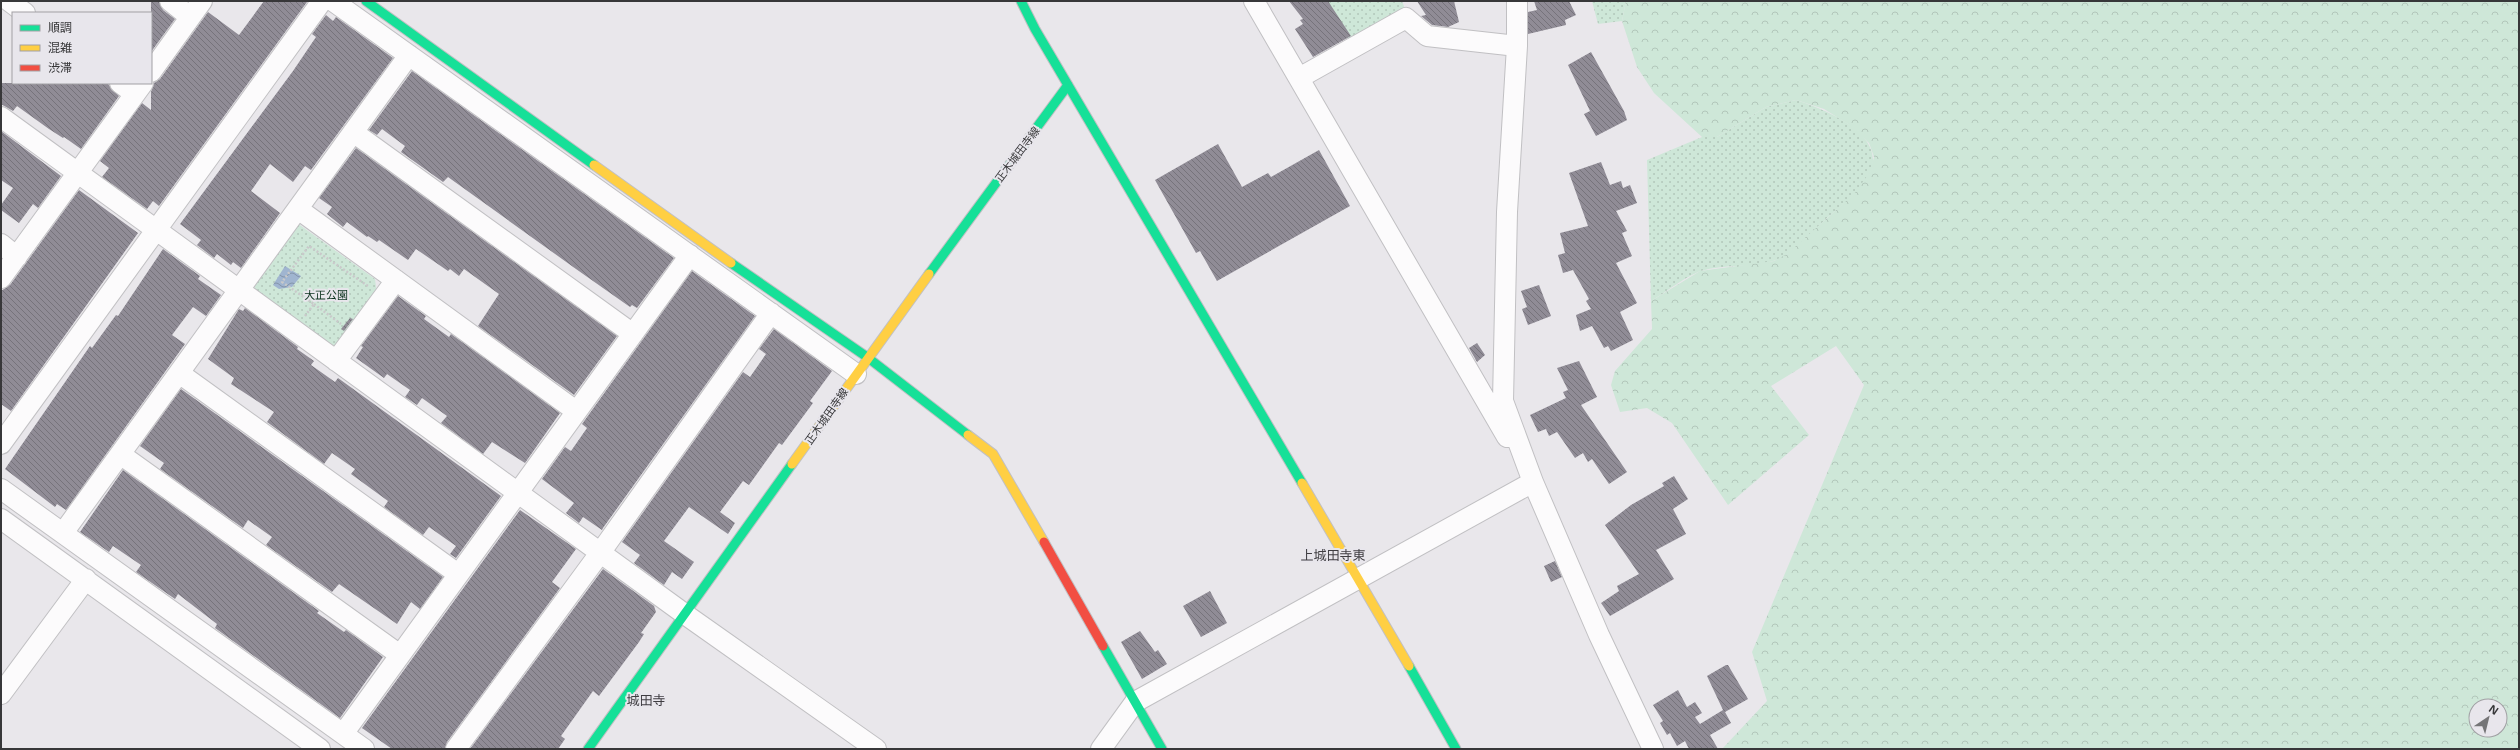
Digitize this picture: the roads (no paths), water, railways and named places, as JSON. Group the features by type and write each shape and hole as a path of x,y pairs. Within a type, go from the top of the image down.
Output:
{"street":[{"path":"9,1 24,12"},
{"path":"152,71 196,9 170,1"},
{"path":"1,444 322,1"},
{"path":"333,1 856,374"},
{"path":"366,1 690,234 867,357 993,454 1162,749"},
{"path":"1022,1 1035,29 1068,86 1359,579 1456,749"},
{"path":"1254,1 1533,482"},
{"path":"1517,1 1517,46 1508,212 1504,401 1533,482 1599,636 1653,749"},
{"path":"1299,78 1406,18 1426,36 1517,46"},
{"path":"63,534 409,55"},
{"name":"正木城田寺線","path":"588,749 686,616 867,357 1068,86"},
{"path":"1,278 79,173 133,87"},
{"path":"1,117 157,228 239,291 686,616 876,749"},
{"path":"353,132 633,334"},
{"path":"298,209 576,411"},
{"path":"1,244 17,257"},
{"path":"343,734 690,255"},
{"path":"336,361 396,280"},
{"path":"456,749 600,553 771,314"},
{"path":"180,373 458,574"},
{"path":"120,454 400,655"},
{"path":"1101,749 1135,702 1533,482"},
{"path":"1,489 364,749"},
{"path":"1,519 320,749"},
{"path":"1,694 86,579"}],"water":[{"path":"285,266 301,276 292,287 279,289 273,285"}],"district":[{"name":"上城田寺東","path":"1333,555"},
{"name":"城田寺","path":"646,700"}],"park label":[{"name":"大正公園","path":"326,294"}]}
